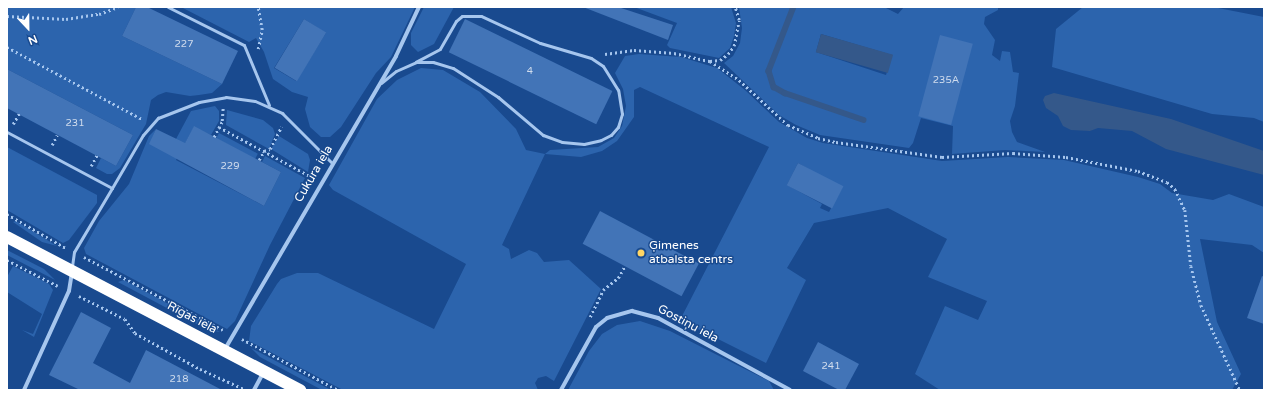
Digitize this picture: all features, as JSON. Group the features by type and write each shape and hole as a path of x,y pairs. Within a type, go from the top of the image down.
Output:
{"highway":[{"name":"Rīgas iela","path":"7,237 300,390"}],"street":[{"name":"Cukura iela","path":"224,351 375,88 396,56 419,7"},
{"path":"24,390 69,292 72,271"},
{"name":"Gostiņu iela","path":"561,390 596,327 607,318 632,311 658,318 787,389"},
{"path":"254,390 264,371"}],"lane":[{"path":"168,7 244,45 269,106"},
{"path":"375,88 396,71 440,49 456,20 472,14 481,16 540,43 591,58 611,76 618,90 622,114 618,126 611,135 584,144 562,142 543,135 498,97 453,68 433,62 416,62"},
{"path":"72,271 74,252 151,124 179,108 224,97 242,97 269,106 287,117 332,163"},
{"path":"7,132 112,188"}],"path":[{"path":"7,16 66,19 86,17 118,7"},
{"path":"252,64 262,30 258,7"},
{"path":"591,58 634,50 674,53 710,61 720,60 728,54 734,46 739,20 735,7"},
{"path":"7,47 151,124"},
{"path":"710,61 739,80 778,118 818,138 942,157 1013,153 1066,156 1138,172 1167,182 1175,189 1185,210 1191,266 1201,305 1240,390"},
{"path":"214,137 222,121 224,97"},
{"path":"259,160 264,151 270,149 287,117"},
{"path":"219,127 321,182"},
{"path":"7,214 74,252 338,390"},
{"path":"7,260 124,319 136,333 200,370 247,390"}],"shaded area":[{"path":"7,7 136,7 122,36 222,84 212,93 190,96 166,92 151,100 146,124 120,168 112,174 107,174 96,168 101,158 116,166 133,135 7,69"},
{"path":"181,7 415,7 391,57 376,73 341,127 330,137 321,137 310,127 305,109 308,97 292,92 273,79 264,52 256,38 249,42","holes":["304,19 326,33 296,81 274,68"]},
{"path":"424,7 454,7 434,44 418,52 411,45 411,33"},
{"path":"634,7 731,7 736,23 730,48 719,58 670,48 667,45 677,23"},
{"path":"739,7 884,7 898,14 904,7 998,7 998,10 985,17 984,24 995,40 992,55 1000,61 1002,51 1010,52 1013,72 1019,73 1015,106 1010,121 1012,132 1017,142 1045,152 1005,150 952,154 953,126 921,118 913,143 909,148 820,135 796,125 779,115 724,63 733,56 740,43 742,28","holes":["821,34 892,55 886,75 816,52"]},
{"path":"1083,7 1213,7 1264,17 1264,122 1254,118 1212,114 1052,67 1056,29"},
{"path":"821,34 893,55 888,73 816,52"},
{"path":"639,54 681,57 717,68 745,90 779,122 807,138 823,143 942,161 1008,157 1064,160 1138,177 1160,184 1172,193 1213,200 1229,194 1264,207 1264,253 1252,245 1200,239 1217,322 1241,374 1232,390 940,390 915,374 945,306 978,320 987,301 928,277 947,239 888,208 814,223 787,268 806,280 766,363 680,320 769,147 640,87 634,90 634,117 617,141 602,151 581,157 545,154 550,150 598,147 614,138 622,126 626,106 623,89 615,73 625,56","holes":["798,163 842,188 829,212 820,208 822,204 787,185"]},
{"path":"421,68 443,70 480,92 516,129 526,150 545,154 502,245 509,249 511,259 529,250 537,253 544,262 569,260 601,289 554,381 546,376 538,378 535,383 538,390 343,390 249,341 251,326 277,284 281,279 297,273 318,273 434,329 466,264 333,190 329,185 377,99 397,80"},
{"path":"1054,93 1171,119 1264,151 1264,175 1166,149 1132,131 1098,128 1090,131 1071,130 1063,126 1058,116 1046,108 1043,100 1045,96"},
{"path":"215,106 219,111 219,121 211,135 194,127 176,160 264,206 281,172 262,162 265,156 305,178 270,245 235,321 227,329 86,254 84,248 99,221 129,184 149,136 156,129 150,144 176,139 191,111"},
{"path":"227,110 263,120 273,128 275,134 269,149 226,125"},
{"path":"219,133 258,154 255,159 216,138"},
{"path":"279,136 308,154 310,160 308,172 271,149"},
{"path":"7,147 97,195 97,203 69,240 63,243 7,210"},
{"path":"16,221 57,246 42,242 13,222"},
{"path":"7,250 44,269 55,280 7,255"},
{"path":"13,266 49,284 53,290 34,337 22,330 33,334 42,314 7,292 7,277"},
{"path":"124,280 220,332 208,330 118,282"},
{"path":"640,321 670,331 769,381 774,390 568,390 589,351 602,334 617,325"},
{"path":"251,348 331,390 322,390 260,357"}],"building":[{"path":"136,7 147,7 238,51 222,84 122,36"},
{"path":"583,7 618,7 673,25 668,40"},
{"path":"304,19 326,32 297,81 275,68"},
{"path":"465,19 612,91 596,124 449,52"},
{"path":"940,35 973,44 951,125 918,116"},
{"path":"7,69 133,135 116,166 7,108"},
{"path":"194,126 281,172 264,206 149,144 156,129 185,143"},
{"path":"798,163 843,186 832,208 787,185"},
{"name":"Ģimenes atbalsta centrs","path":"600,211 699,264 682,296 583,244"},
{"path":"1262,276 1264,277 1264,324 1247,318"},
{"path":"81,312 111,328 93,363 130,383 146,350 222,390 80,390 49,375"},
{"path":"818,342 859,364 845,390 839,390 803,371"}],"waterway":[{"path":"794,7 769,71 774,87 785,93 864,120"}],"place":[{"name":"Ģimenes atbalsta centrs","path":"641,253"}]}
